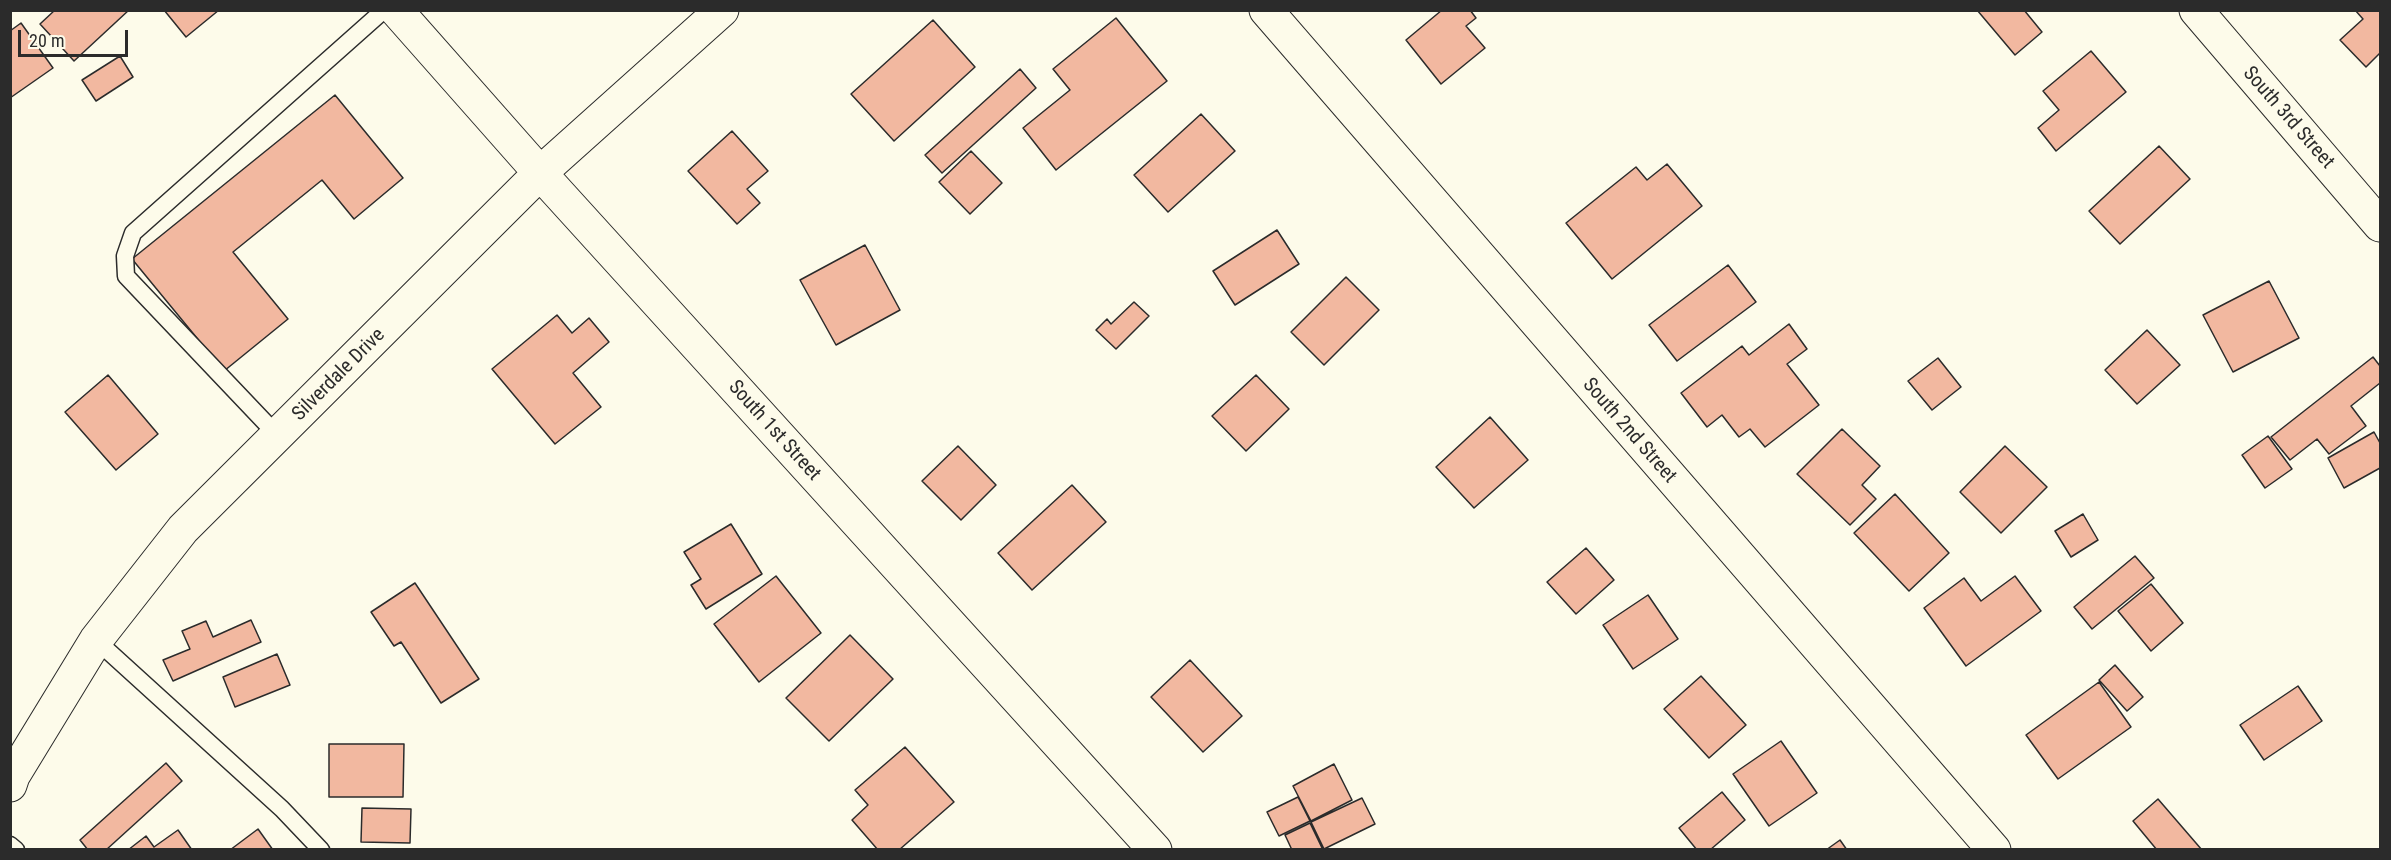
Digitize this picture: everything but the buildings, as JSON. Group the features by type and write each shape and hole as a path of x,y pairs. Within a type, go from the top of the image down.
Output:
{"street":[{"name":"South 1st Street","path":"396,10 540,173 1155,849"},
{"name":"Silverdale Drive","path":"10,785 13,776 96,640 183,530 540,173 722,10"},
{"name":"South 2nd Street","path":"1266,10 1994,849"},
{"name":"South 3rd Street","path":"2196,10 2380,225"}],"lane":[{"path":"278,435 126,276 125,256 133,233 384,10"},
{"path":"96,640 282,809 321,849"},
{"path":"10,845 16,849"}]}
